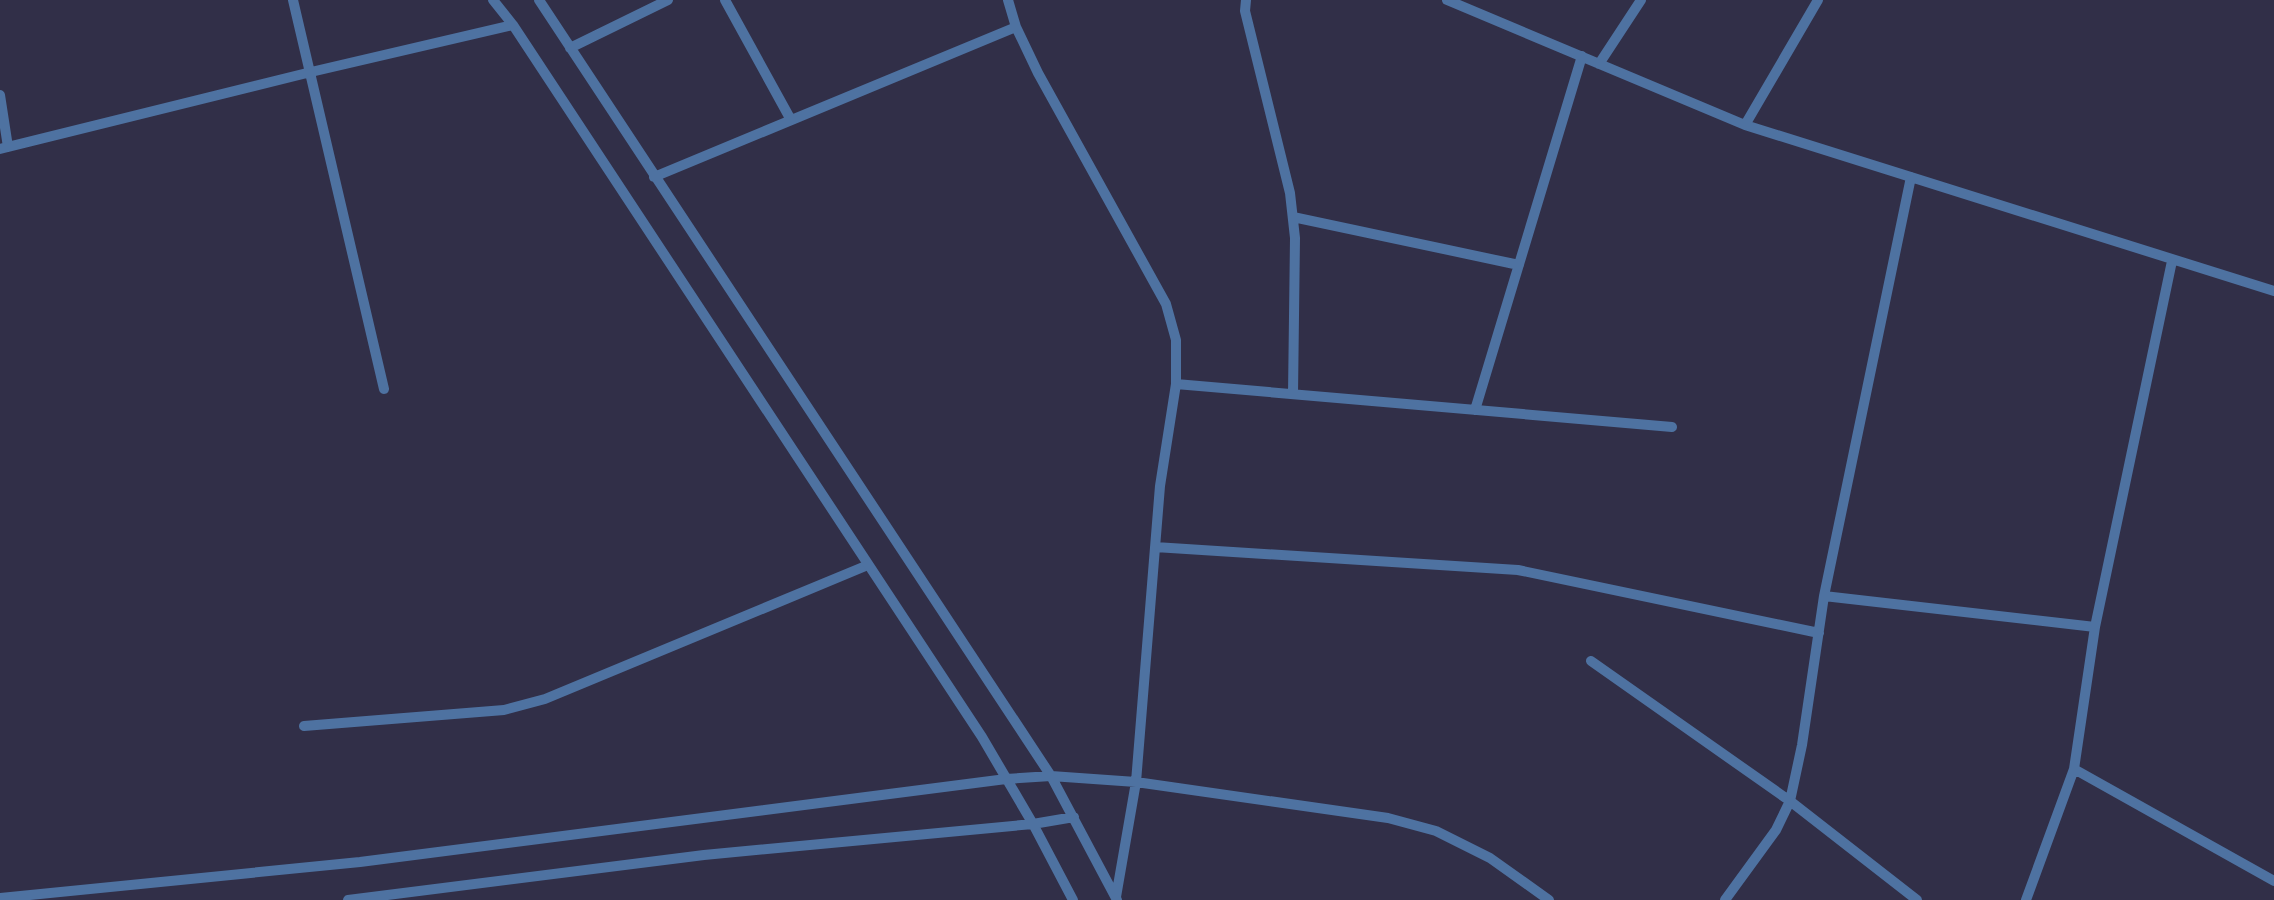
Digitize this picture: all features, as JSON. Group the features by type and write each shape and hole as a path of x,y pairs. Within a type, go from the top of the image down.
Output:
{"street":[{"path":"293,0 384,389"},
{"path":"493,0 513,25 982,737 1033,824 1073,900"},
{"path":"539,0 654,177 1052,776 1117,899"},
{"path":"570,48 668,0"},
{"path":"724,0 791,120"},
{"path":"1008,0 1016,27 1038,73 1166,304 1176,340 1176,384 1160,486 1136,782 1117,899"},
{"path":"1246,0 1245,11 1290,193 1293,217 1295,238 1293,394"},
{"path":"1447,0 1745,125 2172,261 2274,291"},
{"path":"1599,64 1641,0"},
{"path":"1745,125 1818,0"},
{"path":"0,95 4,148 311,72 513,25"},
{"path":"654,177 1016,27"},
{"path":"1475,410 1582,56"},
{"path":"1725,900 1776,830 1790,801 1802,745 1824,596 1911,177"},
{"path":"1293,217 1519,265"},
{"path":"2026,900 2074,769 2095,627 2172,261"},
{"path":"1176,384 1672,427"},
{"path":"1155,548 1518,570 1819,633"},
{"path":"304,726 504,710 545,699 868,565"},
{"path":"1824,596 2095,627"},
{"path":"1591,661 1790,801 1917,900"},
{"path":"2074,769 2274,881"},
{"path":"0,898 360,862 1006,779 1052,776 1136,782 1388,818 1436,831 1490,858 1549,900"},
{"path":"348,900 704,855 1033,824 1074,818"}]}
